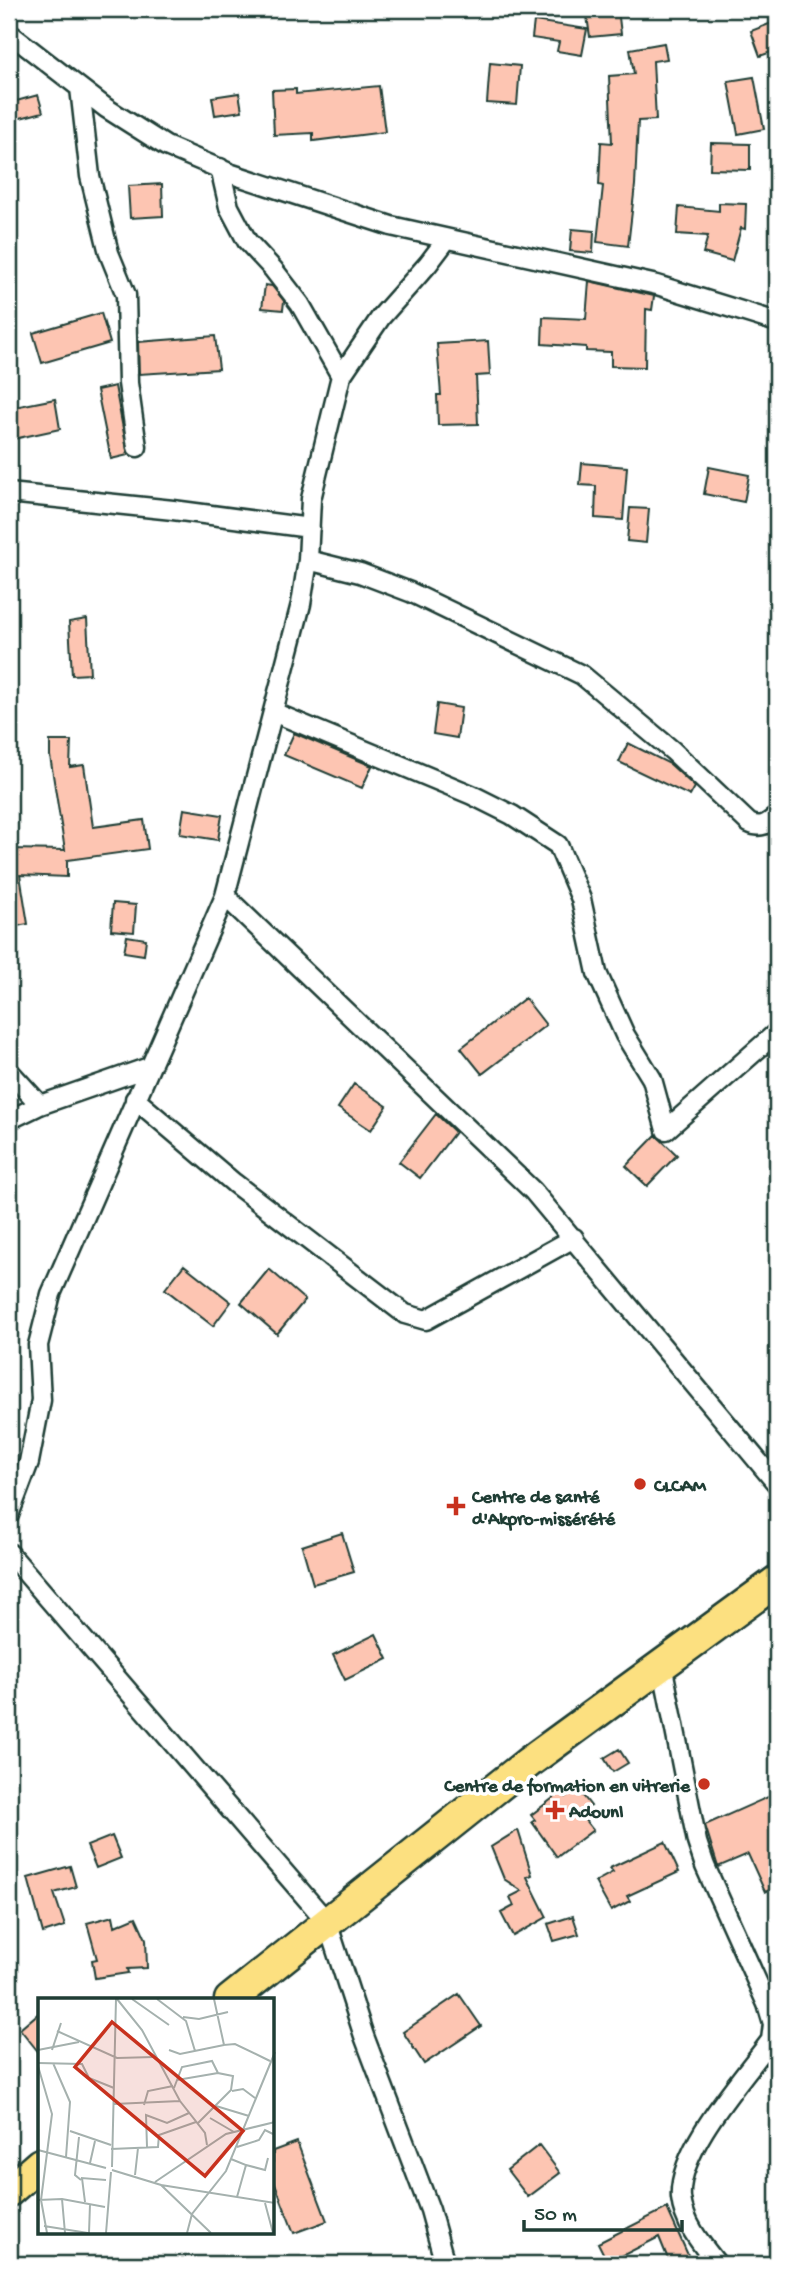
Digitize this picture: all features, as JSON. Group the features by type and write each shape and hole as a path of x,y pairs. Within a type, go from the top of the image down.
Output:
{"highway":[{"path":"232,1998 529,1762 777,1581"},
{"path":"9,2191 38,2166"}],"street":[{"path":"9,33 106,108 166,146 219,169 391,226 657,285 777,322"},
{"path":"80,88 90,177 109,253 126,295 128,383 137,447"},
{"path":"219,169 229,207 247,241 300,304 341,376"},
{"path":"9,1515 29,1462 34,1437 41,1400 38,1345 51,1294 225,896 301,604 308,560 311,499 341,376 381,317 447,239"},
{"path":"9,493 310,528"},
{"path":"308,560 360,573 410,592 582,676 673,751 749,823 756,827 765,825 777,816"},
{"path":"273,712 472,795 512,815 558,845 581,899 597,973 625,1035 652,1079 666,1130 777,1032"},
{"path":"225,896 533,1191 777,1484"},
{"path":"9,1120 40,1105 149,1067"},
{"path":"9,1072 40,1105"},
{"path":"135,1099 234,1183 405,1314 426,1320 574,1238"},
{"path":"9,1553 327,1922 364,2036 430,2210 445,2264"},
{"path":"662,1664 697,1842 705,1866 767,2004 773,2024 771,2040 707,2126 683,2172 681,2198 687,2223 717,2264"}],"building":[{"path":"586,9 618,9 621,34 590,37"},
{"path":"534,21 587,29 582,55 557,51 559,42 532,38"},
{"path":"777,21 777,50 760,56 751,31"},
{"path":"664,43 667,59 653,61 656,120 638,121 635,185 628,246 597,242 603,186 599,185 601,142 612,143 609,76 634,74 630,49"},
{"path":"490,63 520,66 517,105 487,103"},
{"path":"754,77 764,129 738,134 728,81"},
{"path":"379,86 385,132 313,141 313,133 274,135 272,90 296,89 296,94"},
{"path":"239,93 242,111 215,115 212,97"},
{"path":"38,95 43,112 9,121 9,103"},
{"path":"711,143 750,144 750,170 710,169"},
{"path":"162,184 163,216 130,218 128,186"},
{"path":"719,203 746,204 745,229 741,228 732,261 703,253 708,236 677,234 679,207 719,211"},
{"path":"572,229 594,231 593,253 570,251"},
{"path":"589,281 654,296 652,310 646,309 645,367 611,366 611,352 542,344 543,317 586,319"},
{"path":"265,285 272,286 284,301 283,310 262,308"},
{"path":"101,313 110,343 42,363 33,333"},
{"path":"215,336 219,369 139,374 138,342"},
{"path":"488,341 490,375 476,376 478,424 438,425 437,395 441,395 437,344"},
{"path":"115,386 128,455 111,459 97,390"},
{"path":"55,399 60,429 9,440 9,408"},
{"path":"582,463 627,467 623,520 595,518 596,486 580,485"},
{"path":"709,467 749,475 744,502 704,494"},
{"path":"630,508 649,509 646,543 627,541"},
{"path":"87,619 90,674 72,675 69,622"},
{"path":"437,704 461,708 457,738 433,734"},
{"path":"294,733 372,766 362,788 284,755"},
{"path":"50,741 71,741 70,767 84,765 93,827 144,820 148,849 67,860 67,877 20,875 28,924 11,927 9,849 65,850"},
{"path":"628,743 670,764 695,787 690,796 619,762"},
{"path":"184,809 222,815 218,840 180,834"},
{"path":"113,903 136,905 134,932 111,930"},
{"path":"127,936 146,939 144,955 124,952"},
{"path":"525,998 546,1025 482,1074 461,1048"},
{"path":"354,1084 387,1106 371,1130 338,1108"},
{"path":"436,1114 455,1132 420,1178 399,1162"},
{"path":"656,1135 677,1155 647,1186 626,1166"},
{"path":"184,1265 231,1302 213,1326 165,1289"},
{"path":"269,1269 305,1300 277,1334 241,1303"},
{"path":"342,1533 354,1572 313,1584 302,1546"},
{"path":"376,1634 388,1659 345,1680 333,1655"},
{"path":"619,1749 628,1763 613,1772 604,1758"},
{"path":"577,1788 591,1806 580,1814 593,1830 557,1857 532,1822 535,1820 531,1815 561,1792 566,1797"},
{"path":"777,1793 777,1887 765,1892 748,1854 718,1867 705,1825"},
{"path":"518,1830 532,1875 527,1877 547,1917 513,1936 501,1913 514,1906 510,1897 522,1891 504,1879 491,1847"},
{"path":"112,1836 121,1858 96,1868 87,1846"},
{"path":"665,1842 679,1872 627,1896 630,1901 611,1911 595,1882 613,1872 610,1868"},
{"path":"70,1866 76,1887 54,1893 65,1926 43,1933 28,1878"},
{"path":"113,1916 115,1926 136,1917 146,1939 147,1968 127,1969 128,1973 95,1978 92,1960 97,1959 87,1923"},
{"path":"573,1916 579,1934 554,1941 548,1924"},
{"path":"459,1994 481,2026 424,2064 403,2032"},
{"path":"38,2014 38,2052 20,2029"},
{"path":"297,2142 327,2221 294,2233 275,2184 275,2150"},
{"path":"539,2145 560,2173 528,2197 507,2170"},
{"path":"667,2208 692,2264 670,2264 659,2237 608,2263 598,2243"}],"place":[{"name":"CLCAM","path":"640,1484"},
{"name":"Centre de santé d'Akpro-missérété","path":"456,1506"},
{"name":"Centre de formation en vitrerie","path":"704,1784"},
{"name":"Adounl","path":"555,1810"}]}
